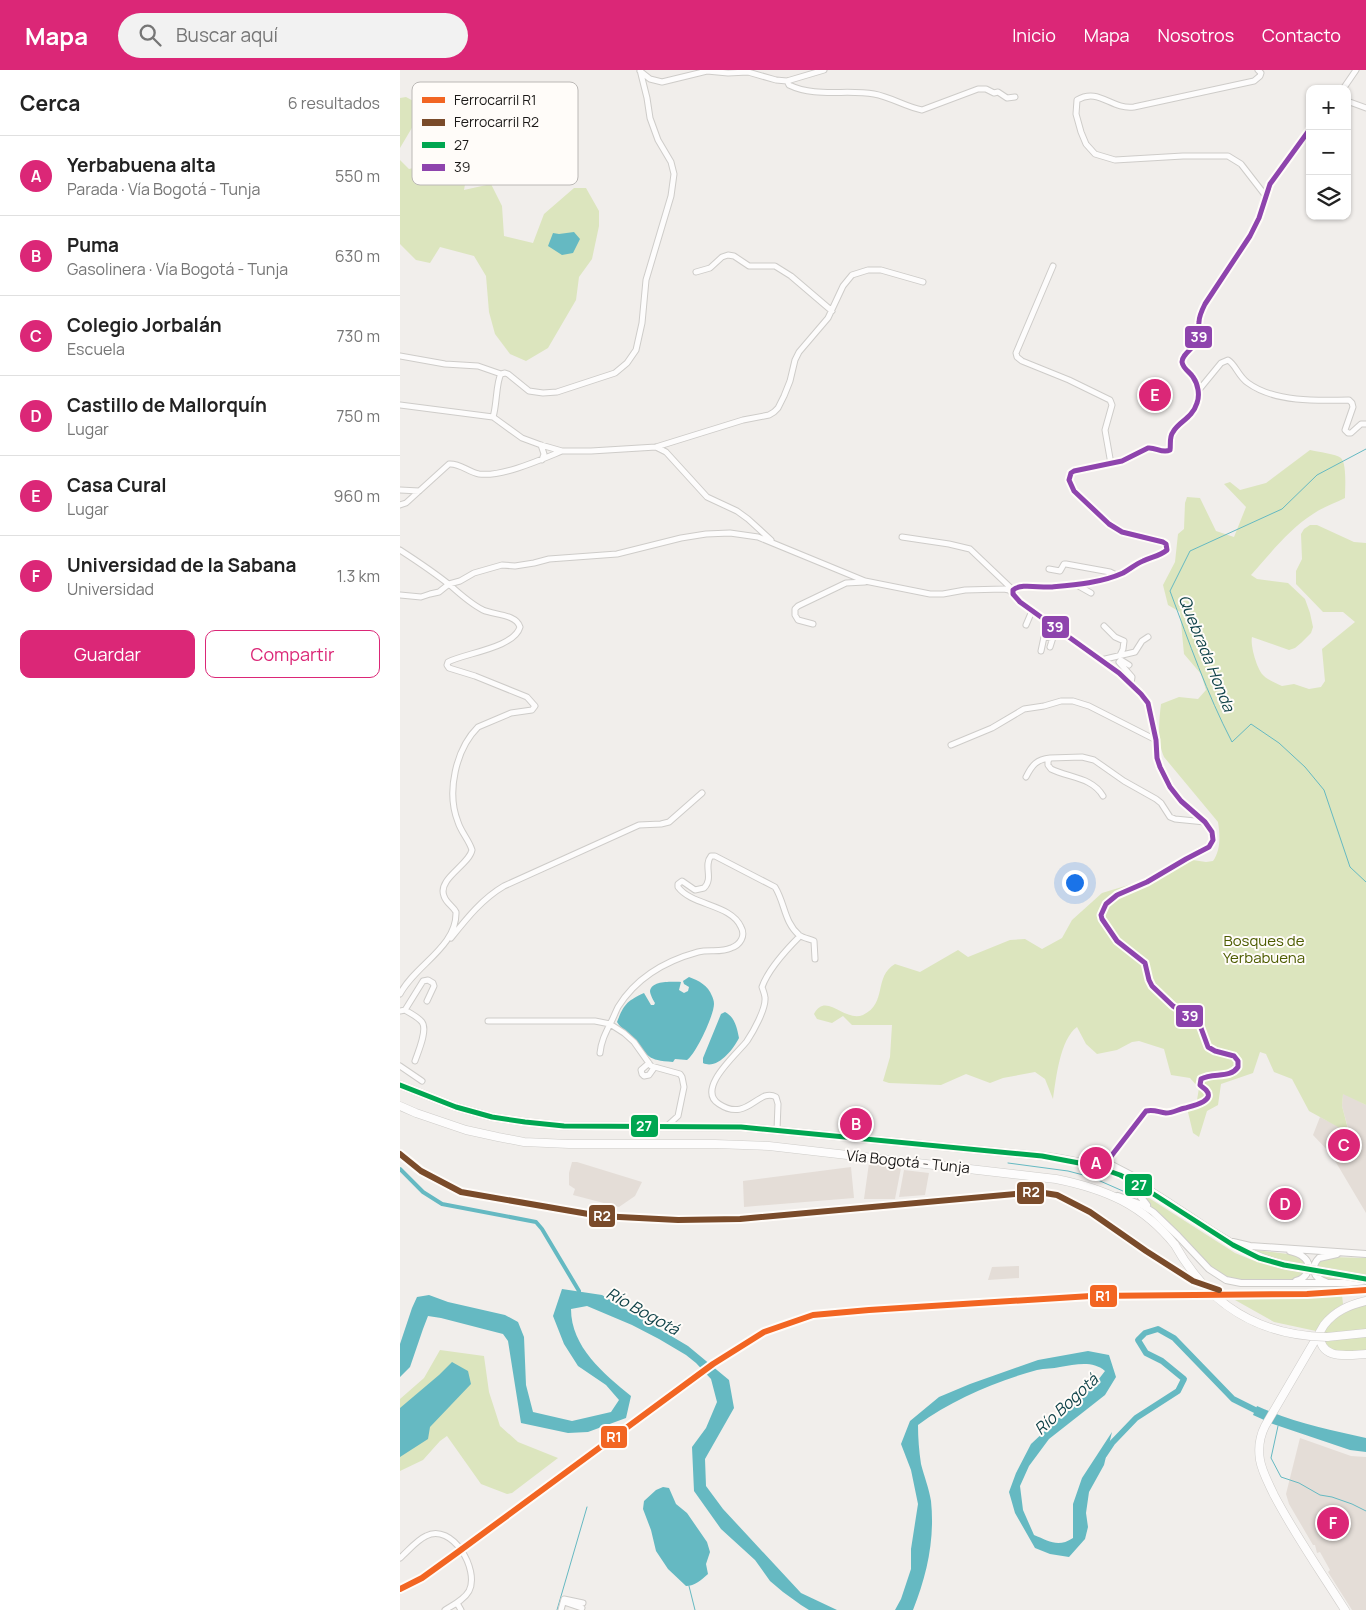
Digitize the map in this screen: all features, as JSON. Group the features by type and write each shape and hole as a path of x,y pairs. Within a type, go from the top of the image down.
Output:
{"highway":[{"name":"Vía Bogotá - Tunja","path":"400,1085 456,1107 507,1120 564,1126 740,1127 1042,1156 1104,1165 1141,1186 1224,1239 1259,1258 1284,1265 1366,1280"},
{"name":"Vía Bogotá - Tunja","path":"400,1106 466,1130 517,1141 569,1144 769,1146 1030,1175 1084,1185 1124,1200 1143,1212 1175,1245 1197,1278 1216,1297 1238,1313 1262,1325 1287,1333 1327,1337 1366,1333"},
{"path":"1345,1610 1285,1514 1265,1476 1259,1454 1261,1436 1265,1426 1320,1330 1334,1315 1346,1307 1366,1301"},
{"path":"1320,1330 1321,1344 1328,1352 1339,1356 1366,1354"}],"main road":[{"path":"1104,1165 1131,1175 1133,1178"},
{"path":"1102,1191 1142,1204 1157,1216"},
{"path":"1138,1192 1143,1201 1157,1216 1215,1274 1232,1282 1338,1284 1366,1280"},
{"path":"1224,1239 1250,1246 1366,1254"},
{"path":"1262,1283 1298,1280 1306,1276 1308,1272 1308,1265 1302,1255 1277,1248"},
{"path":"1338,1284 1325,1282 1317,1278 1314,1274 1314,1265 1316,1261 1324,1256 1346,1253"}],"street":[{"path":"640,70 650,79 662,82 707,71 728,73 754,72 776,80 787,81 824,70"},
{"path":"400,356 445,364 478,366 501,374 508,374 529,392 543,394 557,392 615,373 628,364 636,350 642,323 646,280 671,196 674,174 671,162 658,140 650,118 648,98 640,70"},
{"path":"1258,70 1261,73 1260,76 1254,81 1134,107 1120,107 1091,95 1077,100 1076,108 1086,144 1095,154 1115,160 1183,156 1228,156 1241,164 1266,195"},
{"path":"1346,85 1356,70"},
{"path":"787,81 789,85 798,90 823,93 871,93 922,110 978,89 986,89 994,93 998,92 1007,98 1015,98"},
{"path":"1351,102 1366,108"},
{"path":"1013,592 1020,586 1040,588 1075,584 1116,575 1167,550 1168,547 1163,542 1122,532 1109,524 1074,491 1069,476 1074,471 1111,464 1130,458 1148,448 1164,452 1170,450 1173,431 1191,415 1197,404 1198,391 1193,377 1182,365 1182,360 1198,340 1199,321 1204,304 1246,243 1258,218 1270,184 1309,130"},
{"path":"696,272 710,268 722,257 728,255 734,256 749,266 775,266 791,276 832,311"},
{"path":"1052,266 1016,353 1017,357 1022,361 1062,377 1110,400 1112,405 1105,430 1111,464"},
{"path":"400,405 493,417 522,438 562,451 656,447 774,412 784,396 799,352 828,318 842,286 852,275 868,270 886,271 923,282"},
{"path":"1198,391 1221,363 1228,360 1233,363 1242,378 1250,385 1265,392 1318,401 1351,401 1353,407 1346,430 1348,433 1351,433 1361,424 1366,424"},
{"path":"493,417 498,380 501,374"},
{"path":"541,445 544,454 542,460"},
{"path":"656,447 666,452 707,497 737,511 775,543"},
{"path":"400,505 406,503 449,464 454,464 472,472 485,474 512,469 542,460 562,451"},
{"path":"400,490 419,491"},
{"path":"400,596 421,597 438,592 449,584 460,581 474,573 502,566 534,564 549,559 617,554 681,538 730,533 758,537 775,543 865,581 930,594 965,590 1004,589 1013,592"},
{"path":"902,537 970,549 1013,592 1020,602 1119,673 1131,684 1148,703 1160,767 1170,787 1181,801 1205,822 1212,832 1213,840 1209,847 1147,882 1117,895 1106,904 1101,915 1117,941 1145,963 1152,986 1173,1006 1198,1022 1202,1028 1206,1043 1211,1050 1234,1056 1238,1061 1238,1067 1233,1073 1207,1076 1201,1079 1200,1085 1208,1094 1203,1102 1173,1112 1146,1111 1104,1165"},
{"path":"400,550 449,584 468,601 483,610 514,619 519,624 520,627 517,633 498,645 451,660 448,662 447,667 520,695 531,700 535,706 532,710 511,713 478,727 459,760 453,780 454,806 458,822 472,850 469,857 453,873 444,888 444,896 456,912 455,923 445,944"},
{"path":"1049,569 1060,571 1064,564 1066,564 1110,572 1116,575"},
{"path":"813,624 798,620 795,610 798,606 846,583 865,581"},
{"path":"1075,584 1091,593"},
{"path":"1026,626 1032,611"},
{"path":"1104,626 1110,633 1124,641 1120,655"},
{"path":"1050,647 1056,628"},
{"path":"1041,651 1044,637 1052,638"},
{"path":"1100,660 1135,652 1142,641 1148,637"},
{"path":"1129,665 1121,660 1119,662 1132,676 1131,684"},
{"path":"951,745 992,728 1024,710 1067,701 1089,706 1156,740"},
{"path":"1026,777 1034,764 1039,760 1082,757 1094,760 1124,781 1156,799 1170,817 1205,822"},
{"path":"1050,758 1048,765 1051,769 1091,783 1098,788 1103,796"},
{"path":"400,994 413,975 440,950 481,903 493,893 504,886 639,825 669,822 702,793"},
{"path":"600,1053 604,1035 616,1010 640,980 672,961 699,952 731,948 742,940 742,928 739,923 720,910 687,895 678,887 678,884 682,881 695,890 704,888 709,879 707,866 710,856 715,856 775,887 779,893 787,919 800,936 814,941 815,959"},
{"path":"777,1130 778,1100 776,1097 772,1095 762,1096 750,1106 738,1110 717,1103 714,1100 712,1090 720,1072 730,1058 746,1042 753,1030 764,1004 765,997 762,987 766,979 783,955 800,936"},
{"path":"415,1061 424,1028 421,1021 402,1010 423,981 428,980 434,986 427,1002"},
{"path":"488,1021 595,1021 610,1024 630,1038 654,1068 677,1072 682,1077 684,1088 678,1116 668,1126"},
{"path":"649,1063 641,1070 644,1076 649,1075 654,1068"},
{"path":"400,1066 422,1081"},
{"path":"678,1116 687,1126"},
{"path":"400,1558 426,1536 434,1533 445,1534 455,1542 469,1563 472,1571 472,1580 470,1590 464,1598 456,1606 445,1610"},
{"path":"561,1610 564,1600 583,1605"},
{"path":"456,1606 461,1610"}],"shaded area":[{"path":"1343,1093 1366,1105 1366,1213 1331,1154 1313,1135 1320,1117 1349,1132 1342,1106"},
{"path":"572,1162 642,1182 635,1196 619,1207 573,1195 575,1189 569,1185 569,1173"},
{"path":"869,1163 901,1168 895,1199 864,1199"},
{"path":"851,1167 854,1198 744,1207 743,1181"},
{"path":"904,1170 929,1173 925,1195 899,1197"},
{"path":"1019,1266 1019,1278 988,1280 992,1267"},
{"path":"1300,1438 1351,1456 1366,1457 1366,1610 1352,1610 1328,1572 1330,1570 1320,1552 1317,1553 1315,1545 1313,1545 1289,1504 1286,1494"}],"green space":[{"path":"406,97 412,100 412,128 400,148 400,98"},
{"path":"400,160 409,169 412,168 412,185 465,185 464,190 492,185 502,206 504,236 533,243 544,214 574,188 586,188 599,211 599,226 592,259 579,277 576,300 548,348 526,361 510,354 495,334 489,312 486,276 474,256 440,247 430,263 416,260 400,244"},
{"name":"Bosques de Yerbabuena","path":"1310,450 1341,458 1345,471 1345,498 1325,507 1304,520 1280,542 1251,575 1257,579 1288,583 1305,599 1313,627 1311,633 1301,643 1289,650 1252,637 1252,641 1253,651 1261,673 1268,679 1282,686 1294,684 1309,689 1321,687 1325,681 1322,649 1355,622 1343,612 1323,612 1296,584 1296,571 1302,559 1301,534 1310,525 1317,525 1354,542 1366,543 1366,1105 1343,1094 1342,1106 1349,1133 1309,1111 1292,1079 1274,1072 1266,1054 1260,1052 1253,1073 1221,1084 1218,1105 1207,1111 1199,1137 1193,1133 1187,1108 1197,1100 1199,1088 1190,1078 1171,1075 1164,1049 1139,1041 1132,1042 1117,1050 1097,1054 1086,1044 1077,1027 1066,1041 1063,1050 1057,1071 1053,1099 1045,1079 1035,1072 1003,1078 990,1083 966,1074 941,1085 889,1083 883,1081 890,1057 892,1025 852,1025 843,1016 832,1023 817,1019 814,1014 819,1008 830,1006 849,1015 863,1015 871,1010 875,1004 884,976 888,969 895,964 920,972 958,950 968,957 1010,940 1025,939 1042,949 1062,938 1072,920 1102,893 1165,874 1186,859 1206,862 1213,861 1216,857 1219,847 1218,822 1164,757 1160,744 1161,704 1179,697 1198,699 1206,690 1201,674 1184,654 1180,612 1168,605 1163,585 1175,562 1178,534 1184,529 1187,497 1200,498 1216,531 1234,537 1246,507 1224,484 1230,482 1240,490 1266,483"},
{"path":"1138,1191 1235,1253 1252,1260 1305,1273 1298,1278 1283,1281 1240,1281 1229,1279 1214,1270"},
{"path":"1247,1249 1296,1255 1302,1258 1306,1266 1283,1262"},
{"path":"1330,1257 1366,1258 1366,1279 1361,1281 1326,1280 1318,1276 1316,1267 1318,1262"},
{"path":"1342,1295 1343,1304 1332,1311 1316,1331 1274,1322 1235,1300"},
{"path":"1366,1305 1366,1330 1323,1334 1331,1323 1341,1315"},
{"path":"1366,1335 1366,1351 1337,1354 1330,1352 1322,1339"},
{"path":"440,1350 484,1356 489,1392 500,1426 518,1442 558,1458 512,1493 507,1494 481,1484 447,1436 423,1460 400,1471 400,1399 424,1378"}],"water":[{"path":"574,232 580,239 573,253 562,255 548,246 553,233"},
{"path":"689,977 706,986 713,998 713,1009 708,1025 695,1050 687,1060 675,1059 673,1062 653,1059 646,1054 617,1022 619,1016 627,1004 644,993 651,1005 654,1005 655,1003 650,991 652,987 659,983 681,982 679,990 684,993 688,991 689,987 683,981"},
{"path":"725,1012 733,1020 739,1038 724,1058 714,1064 703,1063 703,1058 721,1014"},
{"path":"562,1289 602,1295 688,1346 729,1380 734,1408 705,1459 706,1486 723,1509 801,1593 837,1610 809,1610 783,1592 770,1581 755,1560 721,1529 694,1491 692,1447 706,1428 717,1402 711,1379 686,1355 659,1339 587,1306 571,1309 572,1323 583,1347 600,1369 631,1396 626,1418 588,1432 568,1433 521,1423 508,1341 503,1334 428,1316 410,1367 400,1377 400,1344 412,1308 417,1297 429,1295 448,1302 505,1315 518,1322 524,1337 526,1385 533,1412 572,1421 611,1412 619,1400 606,1385 578,1366 564,1344 553,1316"},
{"path":"1088,1351 1109,1355 1116,1377 1105,1395 1049,1439 1029,1466 1020,1486 1023,1510 1034,1535 1058,1543 1068,1541 1073,1538 1073,1504 1082,1478 1112,1432 1104,1465 1089,1492 1086,1513 1088,1527 1085,1539 1069,1557 1050,1554 1035,1548 1015,1513 1009,1492 1016,1473 1031,1444 1095,1384 1105,1371 1095,1365 1077,1364 1037,1370 1006,1380 975,1392 945,1407 918,1425 921,1464 931,1501 931,1543 926,1570 913,1610 895,1610 901,1599 911,1569 911,1549 918,1504 911,1470 901,1444 910,1421 939,1397 970,1384 1038,1360"},
{"path":"452,1362 468,1371 471,1384 430,1427 428,1439 400,1457 400,1408"},
{"path":"1257,1406 1324,1429 1366,1438 1366,1452 1350,1450 1273,1424 1253,1415"},
{"path":"663,1487 669,1488 676,1504 687,1513 707,1542 710,1552 706,1564 708,1574 692,1585 686,1586 668,1569 656,1551 643,1509 644,1501 656,1490"}],"waterway":[{"name":"Quebrada Honda","path":"1366,449 1317,475 1282,509 1190,551 1170,591 1206,687 1232,742 1251,724 1279,743 1305,767 1324,790 1350,867 1366,882"},
{"path":"1008,1163 1068,1171 1091,1177 1132,1195"},
{"path":"400,1169 423,1192 442,1204 536,1222 579,1291"},
{"name":"Río Bogotá","path":"1104,1455 1112,1443 1136,1418 1178,1391 1184,1379 1162,1361 1146,1353 1138,1340 1145,1333 1158,1329 1174,1338 1233,1399 1261,1413"},
{"path":"1278,1426 1271,1458 1281,1477 1299,1483 1320,1495 1332,1497 1366,1511"},
{"path":"557,1610 587,1507"},
{"path":"689,1586 695,1610"}],"rail line":[{"name":"R2","path":"400,1154 421,1171 461,1192 600,1216 678,1220 740,1219 1038,1192 1057,1195 1090,1212 1193,1281 1219,1290"},
{"name":"R1","path":"400,1589 422,1578 713,1364 764,1332 813,1315 1091,1296 1307,1294 1366,1290"}],"transit line":[{"name":"39","path":"1102,1168 1146,1111 1154,1110 1169,1113 1202,1102 1206,1100 1208,1094 1200,1085 1201,1079 1231,1073 1238,1067 1238,1061 1234,1056 1208,1047 1198,1021 1173,1006 1152,986 1145,963 1117,941 1101,915 1106,904 1117,895 1147,882 1209,847 1213,840 1212,832 1205,822 1181,801 1170,787 1157,758 1156,740 1148,703 1141,694 1119,673 1020,602 1013,594 1013,590 1020,587 1060,586 1106,579 1123,573 1140,562 1167,550 1166,544 1163,542 1122,532 1109,524 1074,491 1069,480 1071,473 1122,461 1148,448 1164,451 1170,450 1172,434 1192,413 1198,400 1196,383 1182,362 1184,356 1198,339 1199,320 1205,304 1250,236 1259,218 1270,184 1309,130"},
{"name":"27","path":"400,1085 456,1107 492,1117 525,1122 564,1126 741,1127 1042,1156 1095,1166 1120,1175 1141,1186 1233,1245 1259,1258 1284,1265 1366,1279"}],"place":[{"name":"Casa Cural","path":"1155,395"},
{"name":"Puma","path":"856,1124"},
{"name":"Colegio Jorbalán","path":"1344,1145"},
{"name":"Yerbabuena alta","path":"1096,1163"},
{"name":"Castillo de Mallorquín","path":"1285,1204"},
{"name":"Universidad de la Sabana","path":"1333,1523"}]}
